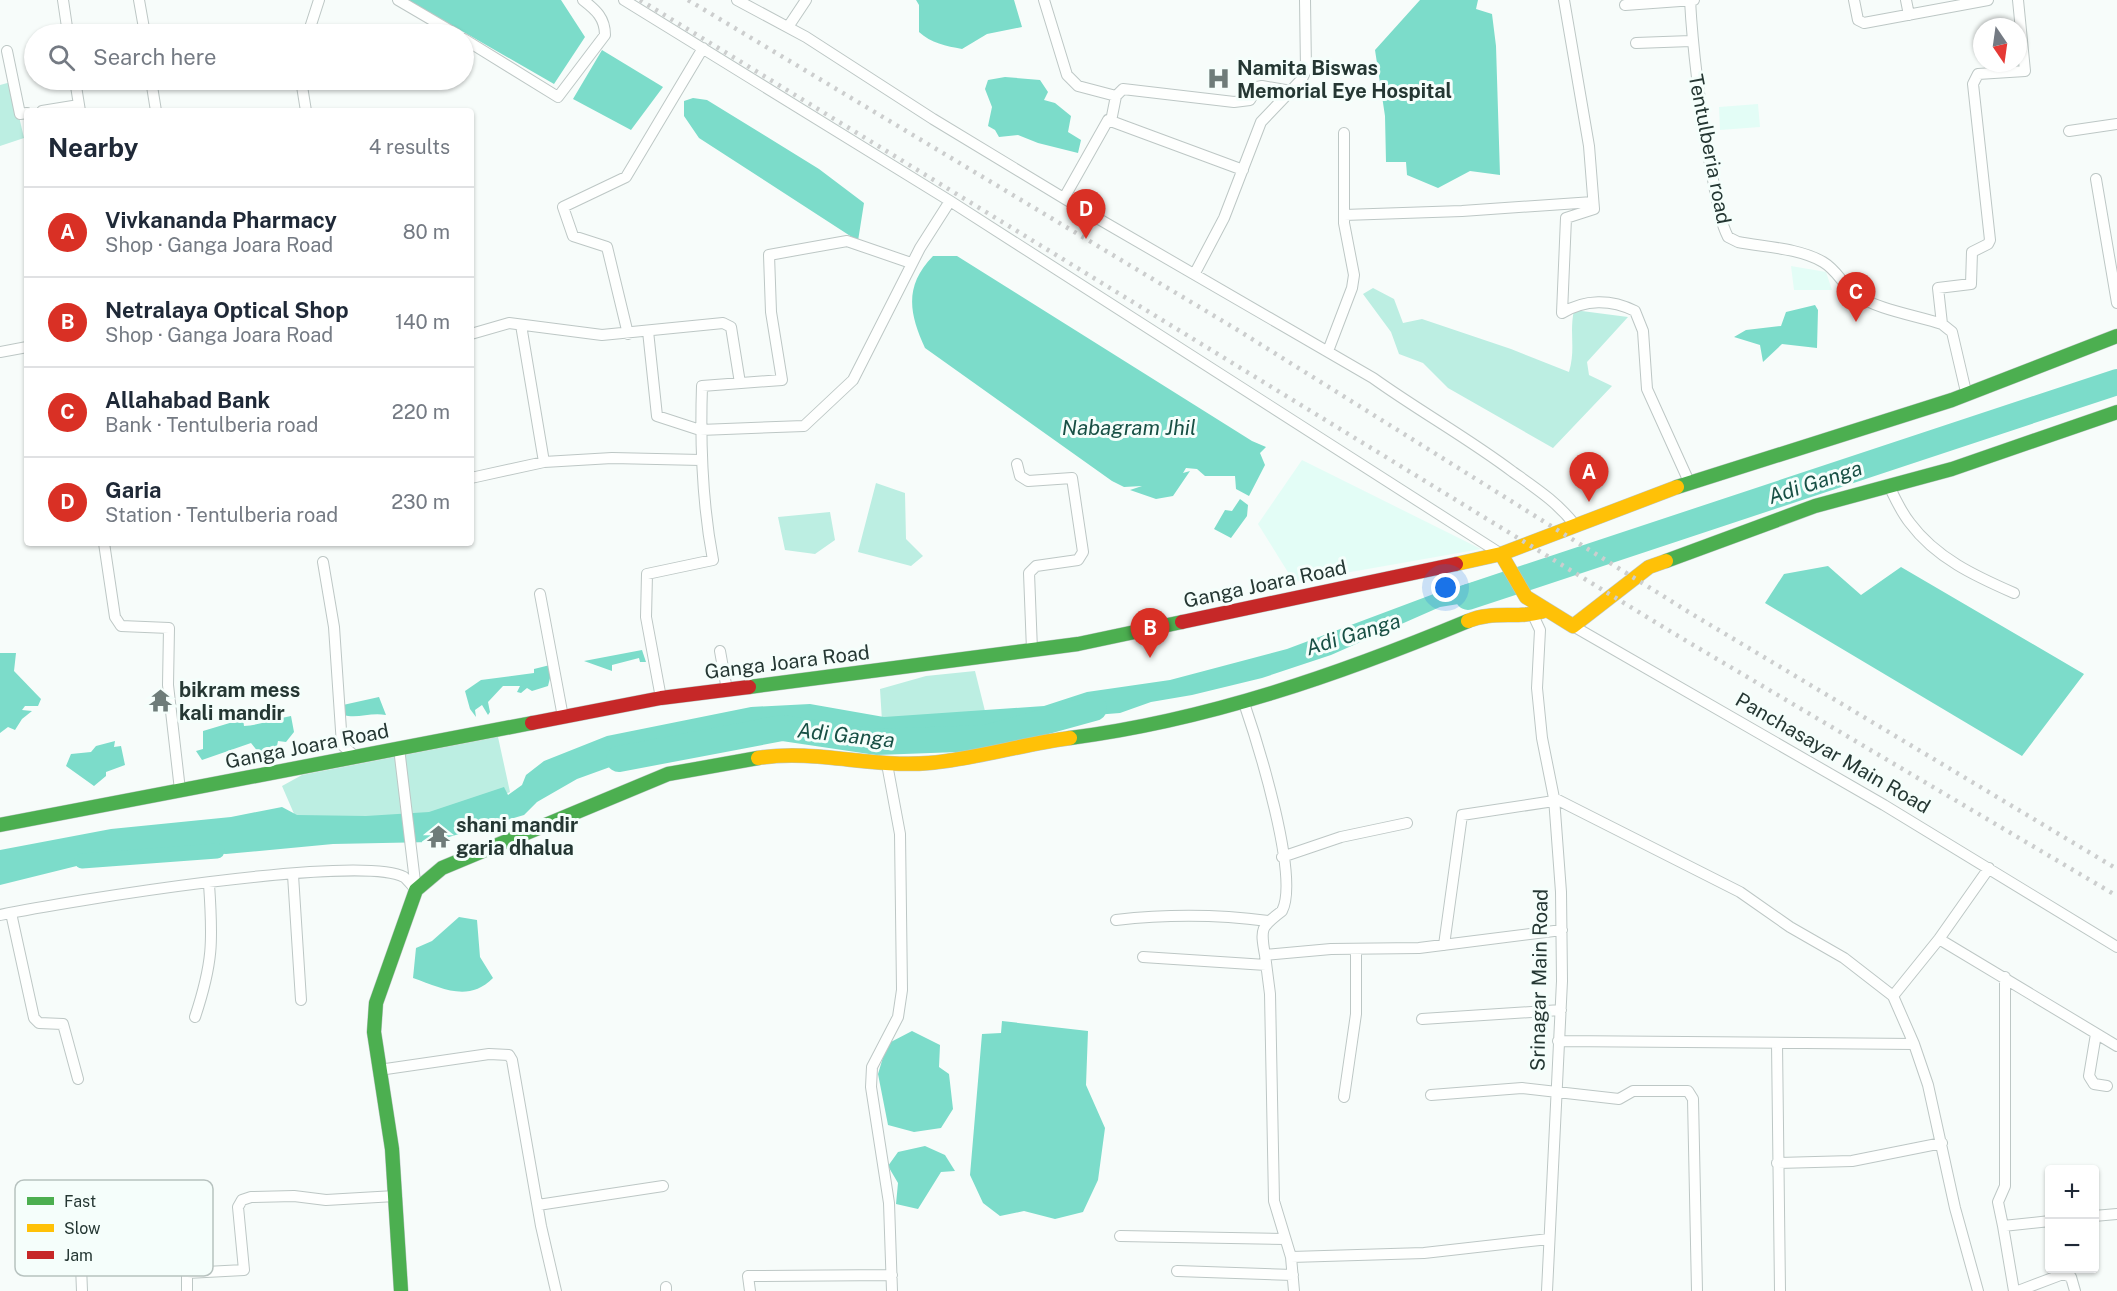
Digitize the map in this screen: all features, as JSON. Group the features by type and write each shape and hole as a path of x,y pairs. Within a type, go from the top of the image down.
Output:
{"street":[{"path":"63,0 67,24"},
{"path":"139,0 143,24"},
{"path":"311,24 319,0"},
{"path":"398,0 439,24"},
{"path":"474,45 558,97 605,35 605,26 598,11 583,0"},
{"path":"624,0 950,201 1501,554"},
{"path":"737,0 788,27 1064,198 1328,351 1471,441 1558,504 1575,525"},
{"path":"788,27 806,0"},
{"path":"1044,0 1066,75 1078,86 1116,96"},
{"path":"1195,273 1224,218 1261,122 1292,91 1306,70 1305,0"},
{"path":"1564,0 1589,146 1594,209 1566,218 1562,313 1572,307 1593,303 1622,305 1635,311 1643,331 1647,389 1690,484"},
{"name":"Tentulberia road","path":"1690,0 1691,41 1709,160 1720,216 1728,237 1738,242 1802,254 1822,261 1836,271 1855,294 1868,301 1942,324"},
{"path":"1624,5 1695,0"},
{"path":"1854,0 1860,23 1988,0"},
{"path":"1906,0 1909,15"},
{"path":"1966,392 1952,332 1942,324 1938,288 1971,284 1972,252 1988,244 1990,240 1973,84 1978,74 2025,71 2018,0"},
{"path":"1636,43 1691,41"},
{"path":"628,334 607,248 573,236 563,207 626,177 703,48"},
{"path":"7,51 20,114 24,113"},
{"path":"1111,121 1116,96 1119,92 1129,89 1234,102 1250,100 1257,87 1262,86 1292,91"},
{"path":"76,90 79,108"},
{"path":"153,90 156,108"},
{"path":"303,90 306,108"},
{"path":"1064,198 1105,123 1111,121 1243,170"},
{"path":"2069,131 2117,124"},
{"path":"1328,351 1352,288 1354,275 1344,215 1344,133"},
{"path":"2096,179 2117,303"},
{"path":"648,331 657,416 700,430 804,426 853,380 911,263 950,201"},
{"path":"1344,215 1462,211 1593,202"},
{"path":"661,698 646,617 647,574 713,561 704,506 701,460 702,386 782,380 771,312 768,255 848,241 911,263"},
{"path":"474,333 491,326 509,323 602,335 723,323 731,327 740,383"},
{"path":"521,325 544,462"},
{"name":"Ganga Joara Road","path":"0,825 661,698 1090,641 1501,554 1690,484 1952,400 1966,392 2117,336"},
{"path":"0,352 24,348"},
{"path":"1573,626 1649,567 1815,506 1952,469 2066,432 2117,412"},
{"path":"474,477 544,462 612,458 701,460"},
{"path":"1017,464 1020,476 1028,481 1072,478 1083,552 1078,560 1036,566 1029,573 1032,650"},
{"path":"1889,486 1909,523 1934,549 1962,570 2014,594"},
{"path":"104,546 115,617 121,626 169,628 168,685 180,790"},
{"name":"Panchasayar Main Road","path":"1501,554 1526,597 1539,612 1573,626 1742,722 1989,868 2117,947"},
{"path":"323,562 334,627 342,745 356,757"},
{"path":"540,594 563,717"},
{"path":"416,890 442,868 469,855 668,774 766,757 841,758 887,764 930,763 1011,747 1102,734 1244,703 1371,661 1482,615 1539,612"},
{"name":"Srinagar Main Road","path":"1539,612 1537,688 1542,738 1554,800 1562,930 1561,1010 1547,1291"},
{"path":"720,651 727,690"},
{"path":"1244,703 1270,784 1287,890 1282,911 1268,921 1261,934 1270,994 1274,1201 1291,1257 1294,1291"},
{"path":"399,748 416,890 376,1004 374,1032 388,1116 401,1291"},
{"path":"887,764 900,834 902,990 898,1017 873,1067 871,1087 889,1203 892,1291"},
{"path":"1444,945 1462,815 1554,800 1740,892 1790,927 1844,958 1893,996 1914,1044 1942,1143 1955,1208 1978,1291"},
{"path":"1282,857 1341,837 1407,823"},
{"path":"1893,996 1939,939 1989,868"},
{"path":"78,1079 63,1024 39,1023 34,1018 6,914 209,884 293,875 372,871 404,877 416,890"},
{"path":"293,875 302,1000"},
{"path":"195,1017 207,980 212,954 209,884"},
{"path":"1116,920 1174,914 1221,915 1268,921"},
{"path":"1143,957 1266,960 1356,949 1444,945 1562,930"},
{"path":"1939,939 2117,1046"},
{"path":"1344,1097 1356,1014 1356,949"},
{"path":"2005,977 2005,1185 1998,1202 2016,1291 2063,1274 2071,1277 2075,1291"},
{"path":"1422,1019 1561,1010"},
{"path":"2096,1034 2090,1076 2094,1083 2107,1086"},
{"path":"1558,1041 1914,1044"},
{"path":"1777,1043 1780,1291"},
{"path":"379,1070 489,1054 509,1055 512,1060 556,1291"},
{"path":"1431,1095 1522,1088 1556,1094 1619,1099 1633,1091 1688,1091 1693,1099 1697,1291"},
{"path":"1777,1163 1852,1161 1942,1143"},
{"path":"538,1204 663,1186"},
{"path":"213,1272 244,1270 238,1207 242,1200 251,1197 294,1196 326,1200 395,1196"},
{"path":"2099,1216 2117,1214"},
{"path":"2003,1226 2045,1221"},
{"path":"1120,1236 1285,1239"},
{"path":"1291,1257 1424,1253 1549,1239"},
{"path":"1177,1271 1293,1275"},
{"path":"750,1291 748,1276 892,1275"},
{"path":"81,1276 82,1291"}],"shaded area":[{"path":"11,82 24,138 0,146 0,85"},
{"path":"1758,104 1760,127 1720,130 1719,107"},
{"path":"1791,266 1826,272 1832,290 1794,290"},
{"path":"1373,288 1394,299 1403,323 1422,319 1511,349 1569,372 1574,310 1628,317 1587,362 1589,375 1612,386 1553,448 1448,388 1423,363 1399,354 1391,332 1363,294"},
{"path":"1302,460 1481,549 1294,582 1258,524"},
{"path":"876,483 905,493 906,539 923,556 911,566 858,552"},
{"path":"830,512 835,540 815,554 785,550 778,517"},
{"path":"975,671 985,711 882,721 880,689 926,676"},
{"path":"498,737 510,792 456,819 298,823 282,786 302,775"}],"water":[{"path":"408,0 561,0 585,37 554,84 474,38 474,24 450,24"},
{"path":"916,0 1014,0 1022,27 987,34 962,49 945,45 919,32 919,5"},
{"path":"1420,0 1478,0 1476,9 1492,14 1496,46 1500,175 1470,171 1438,188 1407,175 1406,162 1386,162 1385,116 1375,50"},
{"path":"602,50 663,87 631,130 573,99"},
{"path":"1005,77 1040,80 1048,92 1044,100 1055,103 1071,116 1068,132 1081,140 1078,153 1038,143 1018,135 999,137 995,130 988,126 992,107 985,89 988,80"},
{"path":"693,98 707,100 764,135 819,169 864,203 858,241 699,138 684,116 684,101"},
{"name":"Nabagram Jhil","path":"933,256 957,256 1252,441 1266,447 1260,453 1265,465 1249,496 1236,489 1235,476 1205,476 1197,469 1186,468 1183,473 1190,471 1173,496 1156,499 1130,490 1142,486 1124,487 1112,481 925,348 915,323 912,300 917,278"},
{"path":"1815,305 1818,310 1817,348 1782,344 1763,362 1760,345 1734,337 1746,330 1781,326 1786,312"},
{"path":"1240,499 1248,505 1247,516 1231,538 1214,529 1225,510 1232,511"},
{"path":"1828,566 1861,595 1901,567 2084,674 2022,756 1765,603 1784,574"},
{"path":"1488,578 1509,593 1502,597 1440,607 1331,655 1262,678 1192,695 1151,702 1120,713 1044,719 1019,727 965,736 867,736 772,731 715,736 657,750 577,779 537,802 524,815 432,842 333,844 226,854 172,851 113,857 0,885 0,850 111,829 231,817 282,807 297,815 366,816 429,812 504,787 508,795 522,785 526,775 544,761 607,736 751,707 810,704 884,717 1044,706 1087,692 1170,680 1287,649 1439,592"},
{"path":"642,650 646,662 640,662 639,658 612,665 612,671 584,661"},
{"path":"0,653 16,653 14,671 41,699 38,706 25,706 22,710 32,711 22,719 15,730 8,727 0,733"},
{"path":"550,665 552,670 548,686 532,691 527,688 521,693 517,692 520,686 503,686 488,702 490,712 488,715 482,705 475,710 476,717 470,709 465,691 481,680 534,673 534,669"},
{"path":"379,697 386,715 343,715 343,705"},
{"path":"291,716 294,732 286,742 278,741 276,751 271,747 268,753 259,753 251,743 202,760 196,751 203,749 203,731 243,719 244,726"},
{"path":"115,741 114,747 121,746 125,765 106,772 106,776 94,786 66,766 71,754 91,752 96,746"},
{"path":"459,917 477,920 480,957 493,978 484,986 464,992 444,989 413,978 416,948 432,941"},
{"path":"1002,1021 1088,1031 1086,1085 1105,1128 1098,1180 1083,1212 1055,1219 1024,1211 1000,1216 983,1203 970,1175 982,1034 1001,1033"},
{"path":"912,1031 940,1045 939,1067 949,1074 953,1109 941,1128 914,1132 888,1125 878,1074 887,1044"},
{"path":"925,1146 945,1155 955,1171 941,1172 918,1209 896,1204 898,1183 888,1166 898,1152"}],"waterway":[{"name":"Adi Ganga","path":"1468,597 2117,382"},
{"name":"Adi Ganga","path":"619,759 782,728 876,742 985,738 1094,708"},
{"path":"82,861 217,851"}],"railway":[{"path":"640,0 1673,633 2117,896"},
{"path":"688,0 1236,329 1687,611 2117,869"}],"traffic: fast":[{"path":"1677,487 1952,400 2117,336"},
{"path":"1666,561 1815,506 1952,469 2117,412"},
{"path":"1070,738 1173,720 1273,693 1420,641 1468,621"},
{"path":"749,687 1078,644 1182,622"},
{"path":"0,825 532,723"},
{"path":"401,1291 392,1149 374,1032 376,1003 416,890 442,868 668,774 758,758"}],"traffic: slow":[{"path":"1456,564 1501,554 1677,487"},
{"path":"1501,554 1526,597 1573,626 1649,567 1666,561"},
{"path":"1468,621 1487,616 1527,614 1546,610"},
{"path":"758,758 801,756 886,763 929,763 1070,738"}],"traffic: jam":[{"path":"1182,622 1456,564"},
{"path":"532,723 661,698 749,687"}],"place":[{"name":"Namita Biswas Memorial Eye Hospital","path":"1219,79"},
{"name":"Garia","path":"1086,239"},
{"name":"Allahabad Bank","path":"1856,322"},
{"name":"Vivkananda Pharmacy","path":"1589,502"},
{"name":"Netralaya Optical Shop","path":"1150,658"},
{"name":"bikram mess kali mandir","path":"161,701"},
{"name":"shani mandir garia dhalua","path":"438,836"}]}
